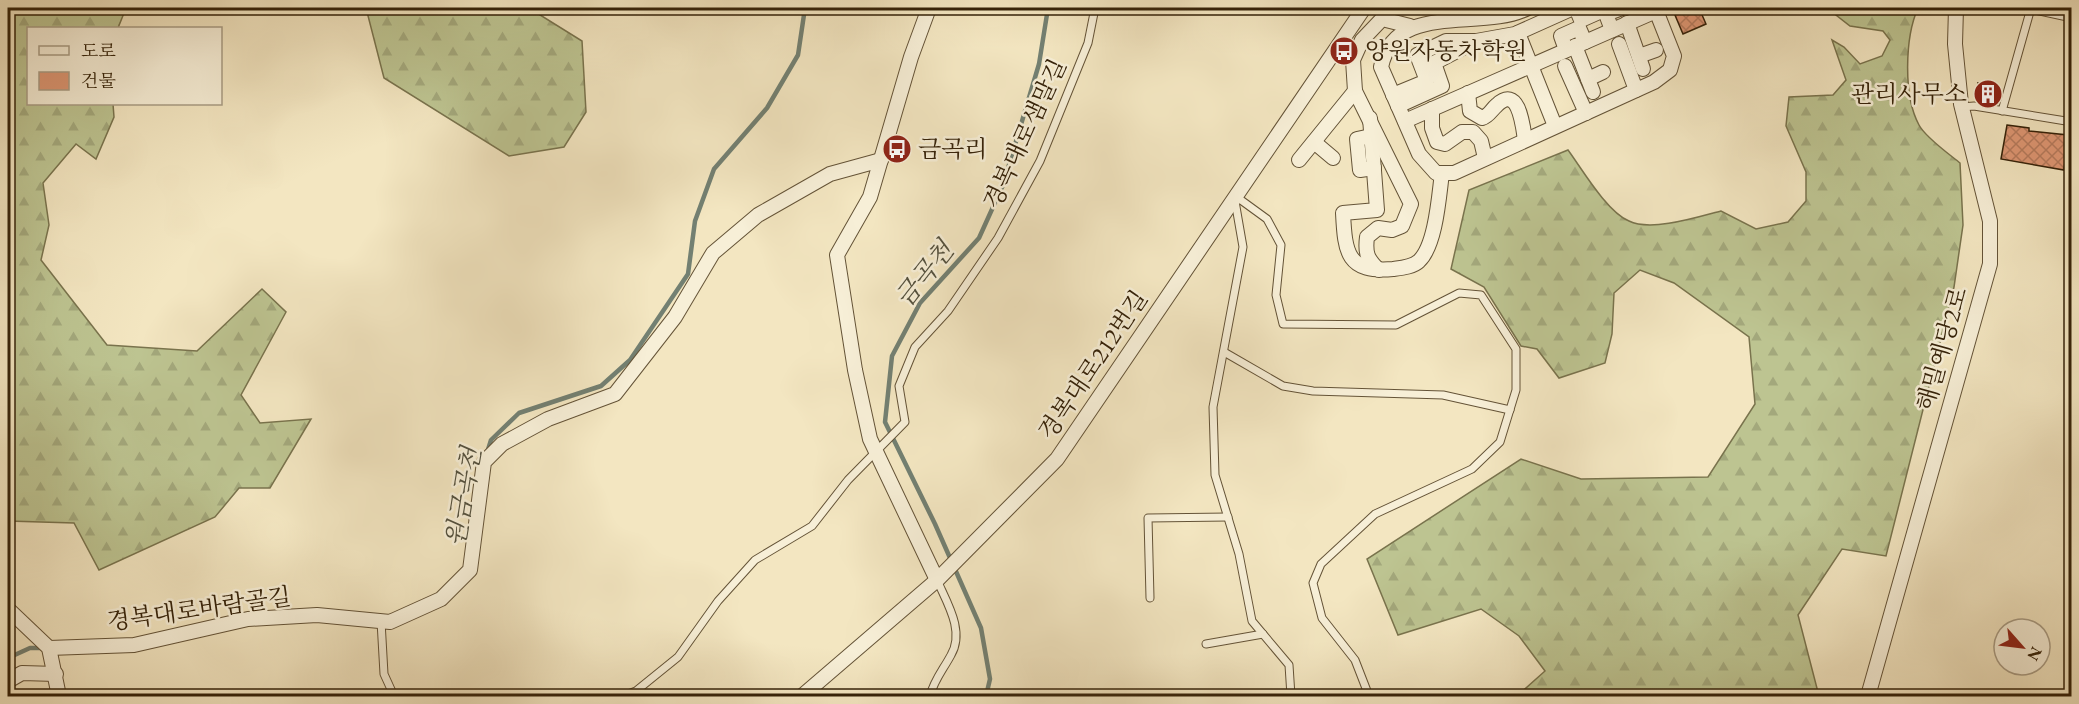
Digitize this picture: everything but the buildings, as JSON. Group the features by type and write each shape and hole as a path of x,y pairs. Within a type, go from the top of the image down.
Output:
{"street":[{"path":"928,8 870,197 837,255 855,370 870,439 878,448 938,580"},
{"path":"1379,270 1369,261 1365,252 1367,237 1378,228 1392,230 1402,226 1409,214 1411,204 1355,91 1353,60 1362,40 1382,19 1410,26 1499,17 1528,8"},
{"path":"1396,100 1427,81 1417,55 1446,42 1476,41 1518,33 1574,8 1581,20 1599,12 1597,8"},
{"path":"1612,30 1606,15 1623,8 1641,63 1656,50"},
{"name":"해밀예당2로","path":"1868,696 1990,264 1990,220 1962,107 1955,44 1956,8"},
{"path":"1362,9 1376,26"},
{"name":"경복대로212번길","path":"802,696 938,580 1057,459 1362,9"},
{"path":"1405,122 1656,9 1674,56 1670,70 1654,82 1454,173 1436,173 1427,166 1405,122 1381,67 1384,52 1410,26"},
{"path":"1518,33 1556,126"},
{"path":"1575,46 1591,86 1621,50 1636,90"},
{"path":"1565,66 1567,83 1586,113"},
{"path":"1299,160 1355,91"},
{"path":"1468,93 1470,111 1482,118 1487,117 1502,101 1508,100 1516,103 1525,140"},
{"path":"1432,109 1432,128 1437,142 1445,144 1462,132 1473,132 1481,141 1485,158"},
{"path":"1370,118 1377,210 1343,213 1345,247 1353,262 1373,270 1403,268 1419,262 1436,219 1442,173"},
{"path":"1314,142 1333,158"},
{"name":"경복대로바람골길","path":"49,648 134,645 248,619 317,615 390,622 441,598 470,570 484,462 502,444 548,419 615,394 675,317 713,253 758,215 830,174 881,160"},
{"path":"8,609 49,648 59,696"},
{"path":"8,681 22,674 56,674"}],"lane":[{"name":"경복대로샘말길","path":"623,696 636,691 678,657 718,601 755,560 812,526 878,448 905,422 899,386 915,347 948,311 998,238 1040,161 1088,43 1095,8"},
{"path":"2002,111 2030,8 2072,18"},
{"path":"1962,107 2072,122"},
{"path":"1234,195 1243,247 1214,418 1215,475 1239,554 1252,621 1289,665 1291,696"},
{"path":"1234,195 1267,219 1281,245 1276,295 1283,324 1396,325 1459,293 1481,295 1516,349 1516,390 1500,442 1472,469 1375,514 1321,564 1313,583 1322,618 1354,660 1369,696"},
{"path":"1224,352 1283,386 1313,391 1443,394 1510,410"},
{"path":"1150,598 1148,518 1228,517"},
{"path":"930,696 934,681 953,653 957,630 938,580"},
{"path":"381,621 384,674 394,696"},
{"path":"1206,644 1263,634"}],"green space":[{"path":"8,8 126,8 118,27 27,27 27,105 113,105 114,117 96,159 76,144 43,183 49,225 41,260 107,345 197,351 262,289 286,312 241,395 260,423 311,419 270,488 239,488 215,517 99,570 74,523 8,521"},
{"path":"366,8 529,8 582,41 586,112 564,147 509,156 384,78"},
{"path":"1827,8 1918,8 1908,50 1910,99 1922,130 1960,163 1963,225 1954,287 1886,556 1842,549 1798,615 1819,696 1517,696 1545,671 1519,636 1481,609 1398,635 1367,559 1521,459 1581,479 1708,477 1755,404 1749,337 1674,283 1640,270 1614,293 1612,334 1605,363 1559,378 1537,349 1521,346 1484,287 1451,269 1469,190 1568,150 1612,209 1629,221 1638,224 1662,224 1688,220 1721,211 1756,229 1788,222 1806,201 1806,172 1786,126 1789,97 1833,95 1846,80 1832,40 1844,47 1860,64 1882,56 1890,40 1883,31 1850,26"}],"waterway":[{"name":"원금곡천","path":"487,453 491,440 519,413 601,386 630,360 688,274 695,221 714,169 767,108 798,55 805,8"},
{"name":"금곡천","path":"986,696 990,679 981,628 935,524 885,422 892,356 920,303 979,238 1003,185 1039,64 1048,8"},
{"name":"원금곡천","path":"8,658 30,648 45,648"}],"place":[{"name":"양원자동차학원","path":"1344,51"},
{"name":"관리사무소","path":"1988,94"},
{"name":"금곡리","path":"897,149"}]}
